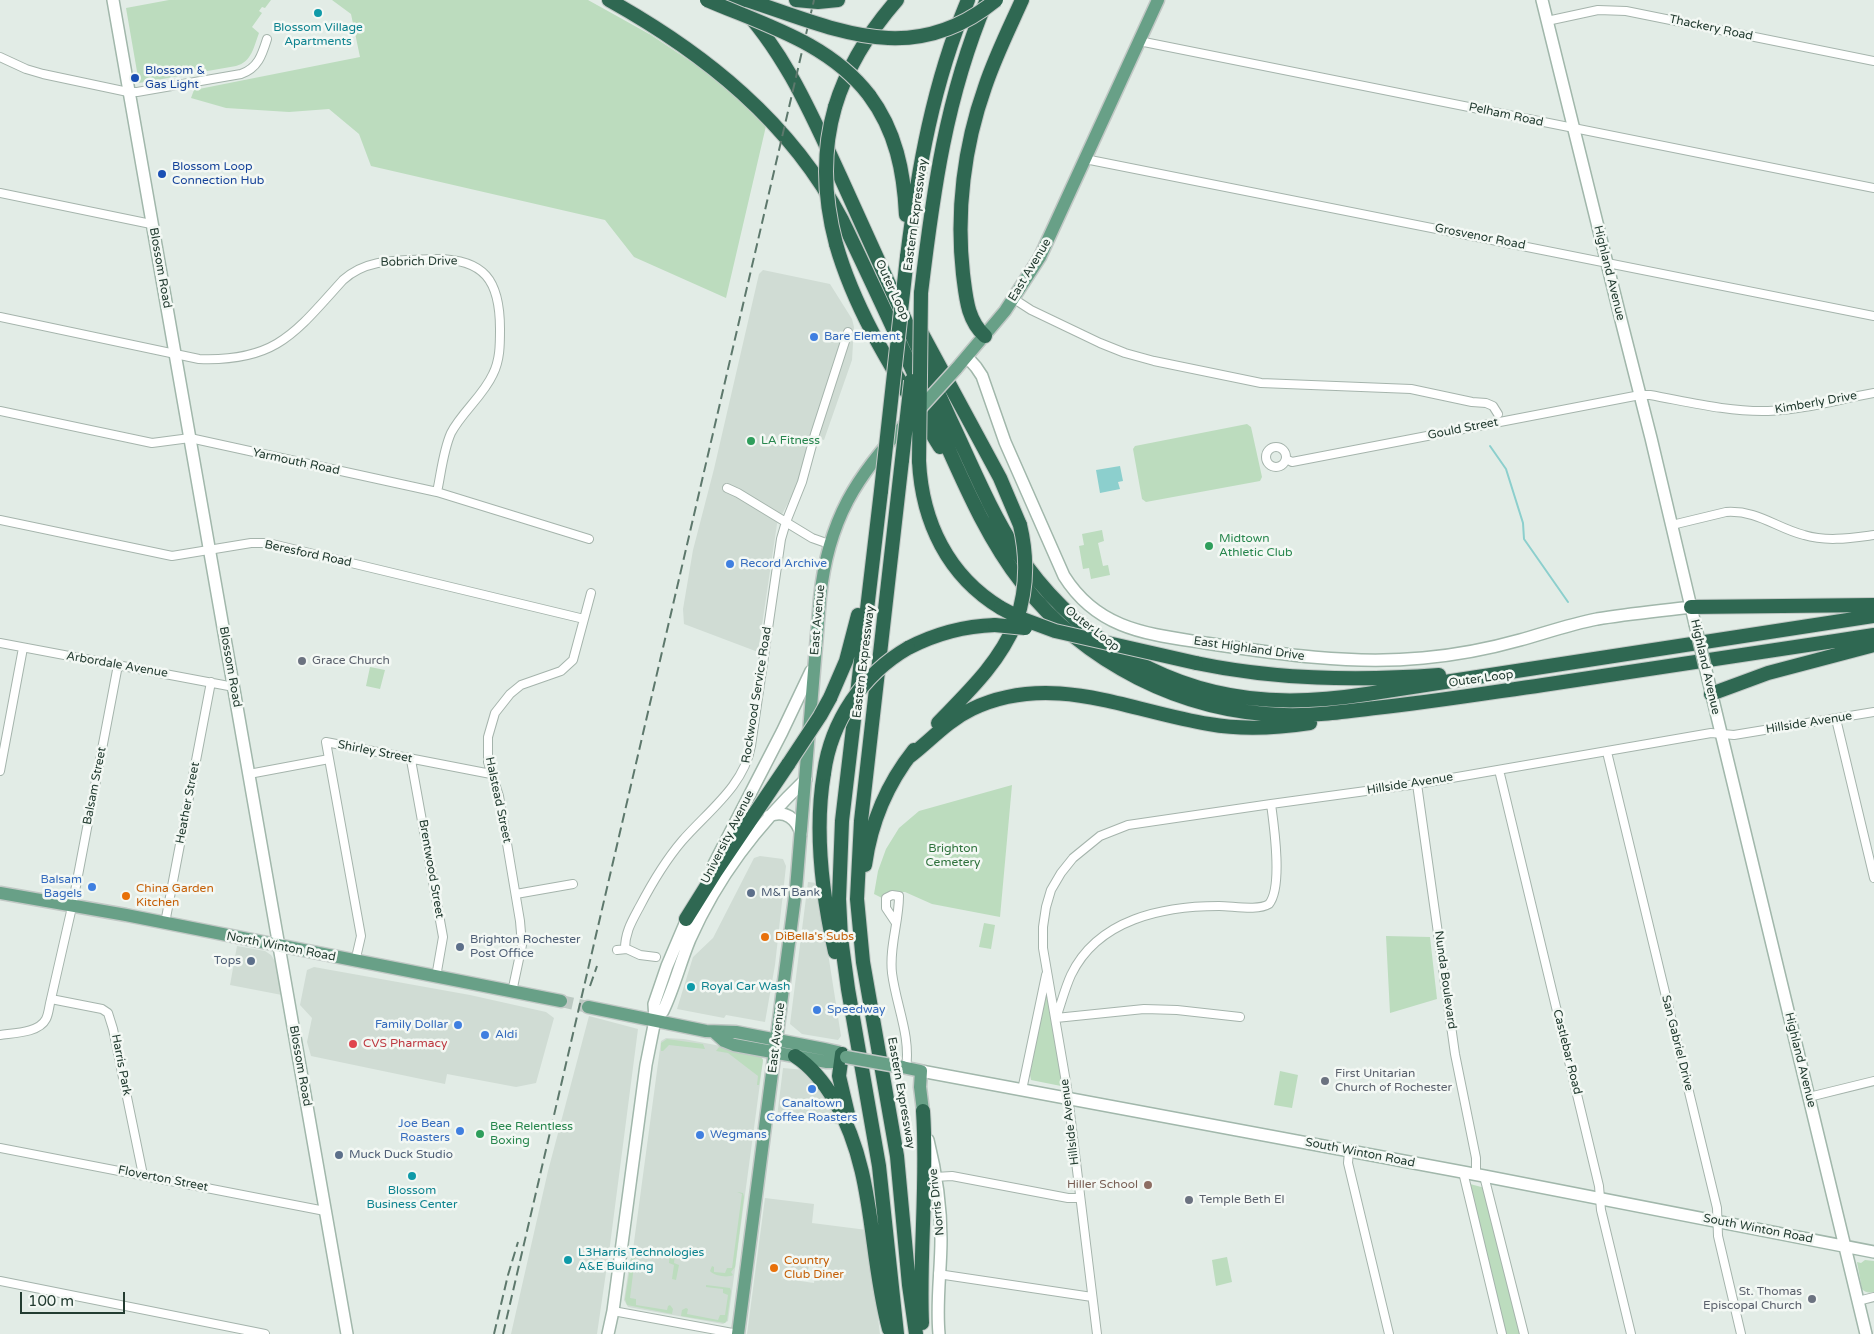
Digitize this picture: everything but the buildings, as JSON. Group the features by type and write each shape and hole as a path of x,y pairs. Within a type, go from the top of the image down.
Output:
{"highway":[{"name":"Outer Loop","path":"609,0 666,34 719,72 758,106 793,144 816,175 836,208 984,522 1010,566 1029,592 1069,633 1122,670 1156,687 1206,704 1274,715 1319,714 1409,704 1874,635"},
{"path":"707,0 816,48 845,69 870,96 886,121 900,162 906,213 907,257"},
{"name":"Outer Loop","path":"735,0 760,27 781,58 806,103 908,329 996,515 1018,554 1041,584 1068,612 1093,633 1130,658 1165,676 1201,688 1239,697 1284,701 1316,700 1354,696 1874,616"},
{"path":"747,0 847,33 884,39 912,38 945,30 971,18 996,0"},
{"path":"796,0 824,2 838,0"},
{"path":"897,0 856,56 835,107 828,138 826,178 828,208 836,244 855,297 877,342 984,522"},
{"name":"Eastern Expressway","path":"897,1334 878,1153 854,1028 841,938 840,860 880,491 919,166 931,110 945,61 968,0"},
{"name":"Eastern Expressway","path":"916,1334 894,1131 861,950 857,899 859,841 934,189 946,126 963,64 987,0"},
{"path":"985,336 972,321 966,295 961,242 963,185 969,146 981,97 996,57 1022,0"},
{"path":"844,184 927,344 1000,478 1020,525 1026,571 1023,598 1016,622 1003,649 964,697 909,756 884,797 871,835 863,885 861,950"},
{"path":"921,293 919,462 926,510 932,528 943,550 966,580 979,593 1001,608 1029,622 1068,635"},
{"path":"686,920 716,871 789,764 830,698 842,673 850,648 875,541"},
{"path":"1690,608 1874,605"},
{"path":"854,1028 834,951 825,894 820,817 824,773 833,738 851,701 877,671 908,648 929,638 951,631 995,625 1016,626 1068,635 1196,663 1260,674 1344,679 1404,677 1532,668"},
{"path":"1711,694 1768,673 1874,645"},
{"path":"909,756 944,726 969,710 993,700 1026,693 1052,692 1076,695 1190,721 1244,728 1304,724 1409,704"},
{"path":"795,1056 811,1069 831,1094 847,1126 859,1158"},
{"path":"843,1057 839,1079 871,1215 881,1296 890,1334"},
{"path":"923,1112 924,1163 920,1288 923,1334"}],"main road":[{"name":"East Avenue","path":"738,1334 796,889 821,587 829,544 840,514 859,480 884,448 967,358 1014,299 1042,252 1158,0"},
{"name":"North Winton Road","path":"0,893 165,923 561,1002"},
{"path":"588,1007 655,1020"},
{"name":"South Winton Road","path":"655,1020 714,1032 730,1044 776,1046 921,1071"},
{"name":"South Winton Road","path":"776,1046 795,1056 830,1063 843,1057"},
{"name":"Norris Drive","path":"921,1071 920,1083 923,1112"}],"street":[{"name":"Blossom Road","path":"113,0 347,1334"},
{"name":"Highland Avenue","path":"1542,0 1672,525 1690,608 1866,1334"},
{"name":"Thackery Road","path":"1548,21 1589,12 1626,11 1874,61"},
{"path":"0,57 26,69 43,74 128,92 251,71 258,63 267,39"},
{"name":"Pelham Road","path":"1139,41 1874,188"},
{"name":"Grosvenor Road","path":"1085,159 1874,316"},
{"path":"0,193 151,224"},
{"name":"Bobrich Drive","path":"0,317 199,359 220,360 240,357 272,348 299,328 350,274 371,264 390,261 438,259 471,264 485,274 498,297 500,350 498,362 489,382 451,434 437,492"},
{"path":"1014,299 1031,310 1100,343 1154,362 1267,384 1397,387 1419,390 1472,402 1486,403 1493,406 1498,414"},
{"name":"Rockwood Service Road","path":"656,957 621,950 627,930 659,872 681,842 736,783 747,764 779,548 786,522 802,482 815,434 848,332"},
{"name":"East Highland Drive","path":"967,358 982,376 1005,442 1064,576 1090,606 1106,618 1127,628 1152,634 1300,657 1398,660 1473,651 1596,619 1690,608"},
{"name":"Kimberly Drive","path":"1640,395 1650,395 1724,409 1767,411 1801,407 1874,393"},
{"name":"Gould Street","path":"1286,459 1292,462 1640,395"},
{"name":"Yarmouth Road","path":"0,411 152,443 190,438 437,492 588,539"},
{"path":"727,488 812,538 829,544"},
{"path":"1672,525 1735,511 1753,514 1786,529 1810,537 1836,539 1874,535"},
{"name":"Beresford Road","path":"0,520 172,556 251,543 268,544 584,619"},
{"name":"Halstead Street","path":"512,992 522,945 516,894 499,796 491,774 487,750 490,726 499,707 515,689 561,671 573,660 591,593"},
{"name":"Arbordale Avenue","path":"0,643 234,687"},
{"path":"0,771 23,648"},
{"name":"University Avenue","path":"608,1334 613,1311 646,1065 655,1020 655,1000 686,920 807,682 815,657"},
{"name":"Balsam Street","path":"72,906 118,665"},
{"name":"Heather Street","path":"165,923 211,682"},
{"name":"Hillside Avenue","path":"1096,1334 1067,1099 1056,1018 1047,971 1043,927 1051,890 1061,873 1086,846 1100,836 1128,825 1418,784 1711,733 1734,735 1874,712"},
{"path":"1836,719 1874,878"},
{"name":"Shirley Street","path":"249,774 329,759 326,742 491,774"},
{"name":"San Gabriel Drive","path":"1607,752 1717,1208 1718,1236 1741,1334"},
{"path":"329,759 360,936 356,962"},
{"name":"Brentwood Street","path":"411,760 443,937 436,977"},
{"name":"Castlebar Road","path":"1499,770 1599,1186 1600,1198 1631,1334"},
{"name":"University Avenue","path":"655,1020 665,1007 686,948 709,900 740,851 768,818 806,779"},
{"name":"Nunda Boulevard","path":"1418,784 1454,1044 1480,1175 1524,1334"},
{"path":"1240,1017 1177,1010 1144,1009 1056,1018 1071,975 1084,954 1104,935 1123,924 1144,916 1189,907 1266,906 1271,902 1276,874 1276,842 1271,804"},
{"path":"768,818 776,814 787,815 797,824 801,834"},
{"path":"516,894 573,884"},
{"path":"0,1035 36,1029 46,1019 72,906"},
{"path":"896,923 891,949 892,973 907,1045 908,1055 904,1068"},
{"name":"Hillside Avenue","path":"1022,1090 1047,971"},
{"name":"Harris Park","path":"51,999 102,1009 108,1013 114,1029 143,1175"},
{"name":"South Winton Road","path":"921,1071 1480,1175 1874,1252"},
{"path":"1809,1097 1874,1081"},
{"name":"Norris Drive","path":"923,1112 935,1177 941,1227 937,1304 939,1334"},
{"name":"Floverton Street","path":"0,1148 325,1211"},
{"path":"1349,1151 1348,1163 1390,1334"},
{"path":"1463,1172 1502,1334"},
{"path":"935,1177 952,1176 1068,1198 1080,1198"},
{"path":"938,1274 1092,1297"},
{"path":"0,1281 265,1334"},
{"path":"1858,1301 1874,1297"},
{"path":"613,1311 738,1334"}],"shaded area":[{"path":"763,270 830,284 852,319 854,327 852,360 824,440 812,436 799,482 777,524 758,652 684,624 683,609 693,550 714,469 759,274"},
{"path":"760,856 783,859 786,866 775,965 765,1022 726,1015 724,1018 677,1009 693,957 713,938 754,858"},
{"path":"808,882 817,883 841,1036 838,1040 802,1034 790,1024"},
{"path":"237,946 265,951 271,955 275,961 282,995 230,985"},
{"path":"314,967 470,995 546,1012 554,1018 536,1083 516,1087 447,1074 445,1084 311,1056 307,1042 312,1018 300,1005 307,970"},
{"path":"589,1016 638,1029 597,1334 511,1334 548,1171"},
{"path":"666,1038 684,1039 757,1053 762,1056 763,1061 728,1321 723,1324 628,1307 624,1300 632,1257 661,1041"},
{"path":"783,1068 805,1070 819,1086 842,1125 777,1117"},
{"path":"765,1198 814,1204 812,1223 867,1230 880,1334 747,1334","holes":["809,1265 816,1266 814,1283 780,1278 806,1280"]}],"green space":[{"path":"169,0 271,0 265,8 262,7 259,11 262,13 252,27 259,33 252,53 246,61 236,66 139,83 126,8"},
{"path":"332,0 588,0 651,35 702,69 766,126 726,298 634,257 605,220 371,166 359,134 329,109 289,112 226,108 191,98 194,90 360,57 351,14"},
{"path":"1247,424 1251,427 1262,477 1260,481 1146,502 1142,499 1133,449 1135,446"},
{"path":"1102,530 1104,541 1098,543 1103,566 1108,565 1110,575 1091,579 1089,568 1083,569 1079,546 1084,545 1082,534"},
{"path":"370,667 385,670 380,689 366,686"},
{"name":"Brighton Cemetery","path":"1012,785 1000,917 932,904 905,892 889,892 882,898 874,894 878,871 886,849 899,828 919,811"},
{"path":"984,923 995,925 991,949 979,947"},
{"path":"1386,936 1430,937 1437,999 1390,1013"},
{"path":"1045,993 1048,993 1057,1036 1061,1086 1031,1080 1030,1075"},
{"path":"667,1039 703,1044 705,1049 669,1045 661,1051 661,1043"},
{"path":"719,1047 760,1056 763,1060 759,1085 757,1085 758,1076 728,1053 716,1051"},
{"path":"1280,1071 1298,1075 1292,1108 1274,1105"},
{"path":"1470,1184 1485,1188 1520,1334 1505,1334"},
{"path":"737,1192 743,1193 744,1197 735,1267 731,1272 733,1275 721,1276 710,1271 712,1266 714,1267 714,1272 725,1273 727,1268 732,1268 742,1194"},
{"path":"670,1252 675,1252 674,1263 679,1265 676,1280 672,1279 674,1265 669,1263"},
{"path":"632,1255 641,1257 635,1258 630,1298 636,1299 636,1305 667,1310 670,1305 673,1309 672,1314 627,1305 625,1299"},
{"path":"1227,1257 1232,1282 1216,1286 1212,1260"},
{"path":"1865,1260 1874,1261 1874,1292 1862,1289 1857,1262 1861,1263"},
{"path":"706,1285 730,1288 727,1320 725,1323 681,1316 682,1310 686,1308 688,1309 687,1314 718,1320 720,1315 725,1315 728,1295 723,1293 723,1289 706,1287"}],"water":[{"path":"1120,466 1123,481 1118,482 1120,489 1100,493 1096,470"}],"waterway":[{"path":"1490,446 1506,469 1523,523 1524,539 1568,602"}],"tunnel":[{"path":"561,1001 588,1007"}],"railway":[{"path":"503,1334 814,0"},
{"path":"590,986 597,966"},
{"path":"494,1334 518,1242"}],"place":[{"name":"Blossom Village Apartments","path":"318,13"},
{"name":"Blossom & Gas Light","path":"135,78"},
{"name":"Blossom Loop Connection Hub","path":"162,174"},
{"name":"Bare Element","path":"814,337"},
{"name":"LA Fitness","path":"751,441"},
{"name":"Midtown Athletic Club","path":"1209,546"},
{"name":"Record Archive","path":"730,564"},
{"name":"Grace Church","path":"302,661"},
{"name":"Balsam Bagels","path":"92,887"},
{"name":"M&T Bank","path":"751,893"},
{"name":"China Garden Kitchen","path":"126,896"},
{"name":"DiBella's Subs","path":"765,937"},
{"name":"Brighton Rochester Post Office","path":"460,947"},
{"name":"Tops","path":"251,961"},
{"name":"Royal Car Wash","path":"691,987"},
{"name":"Speedway","path":"817,1010"},
{"name":"Family Dollar","path":"458,1025"},
{"name":"Aldi","path":"485,1035"},
{"name":"CVS Pharmacy","path":"353,1044"},
{"name":"First Unitarian Church of Rochester","path":"1325,1081"},
{"name":"Canaltown Coffee Roasters","path":"812,1089"},
{"name":"Joe Bean Roasters","path":"460,1131"},
{"name":"Bee Relentless Boxing","path":"480,1134"},
{"name":"Wegmans","path":"700,1135"},
{"name":"Muck Duck Studio","path":"339,1155"},
{"name":"Blossom Business Center","path":"412,1176"},
{"name":"Hiller School","path":"1148,1185"},
{"name":"Temple Beth El","path":"1189,1200"},
{"name":"L3Harris Technologies A&E Building","path":"568,1260"},
{"name":"Country Club Diner","path":"774,1268"},
{"name":"St. Thomas Episcopal Church","path":"1812,1299"}]}
